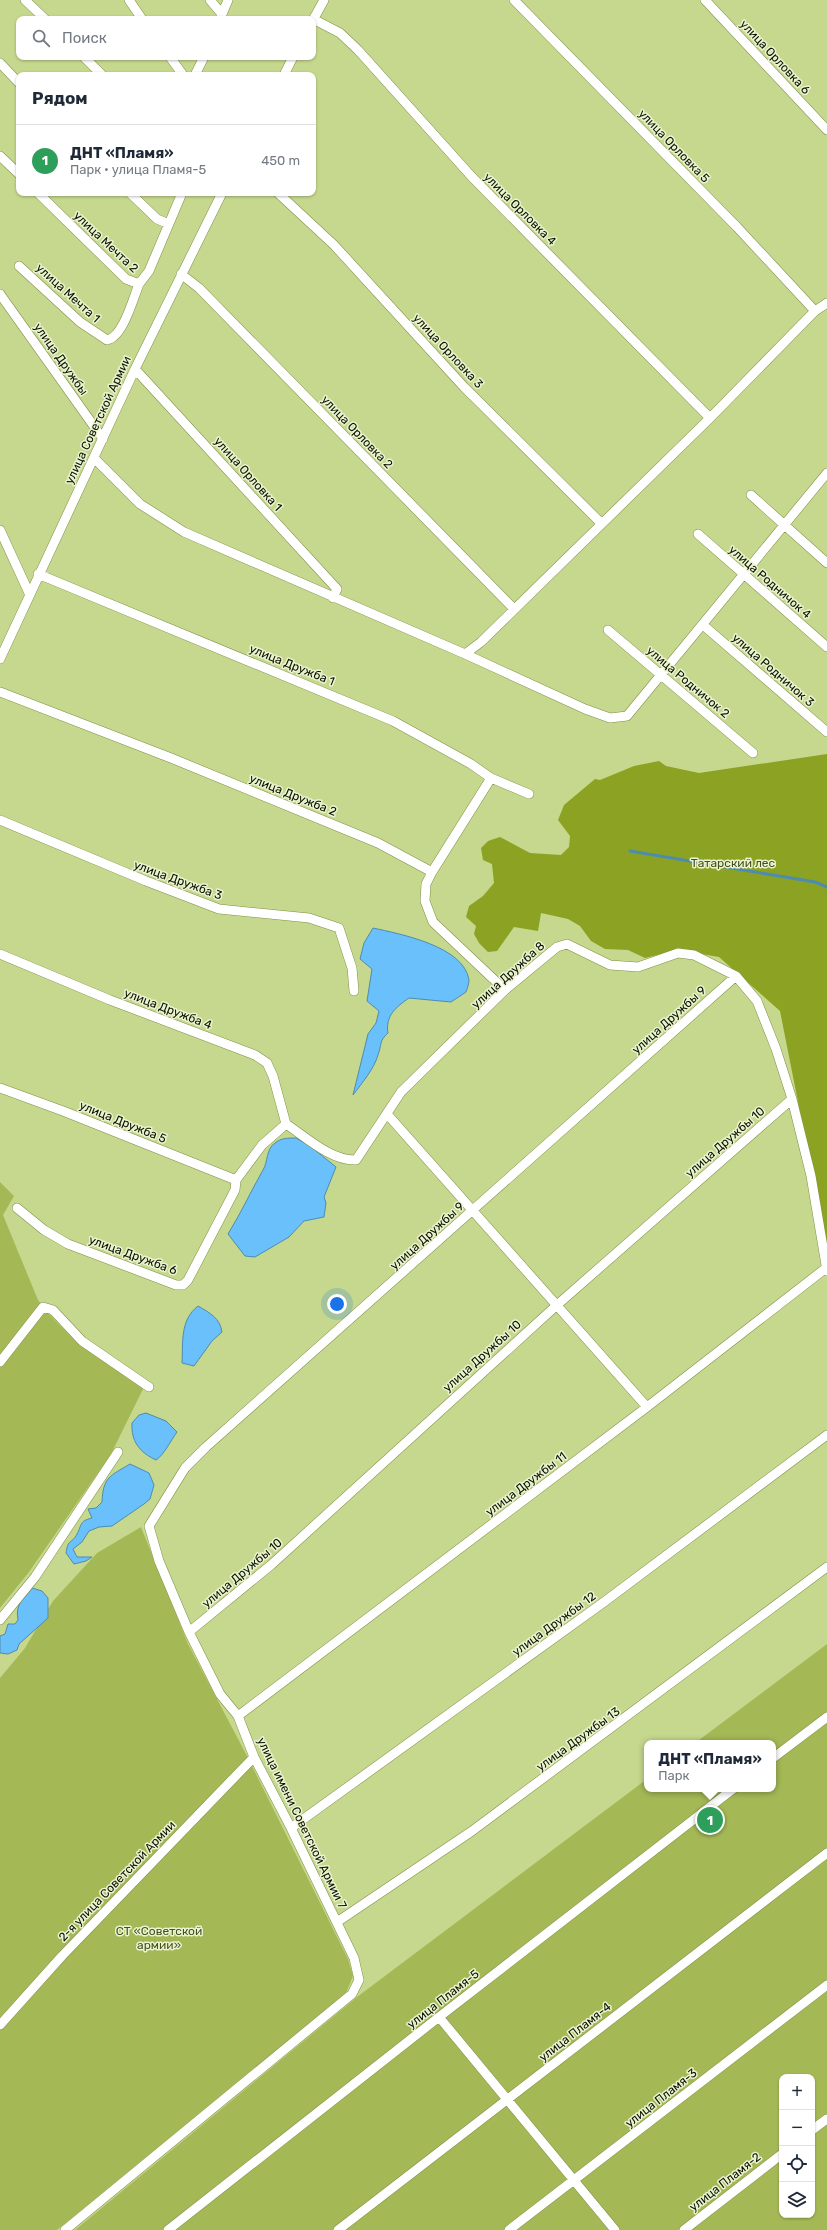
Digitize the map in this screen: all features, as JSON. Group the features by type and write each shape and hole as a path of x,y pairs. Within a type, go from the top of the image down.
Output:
{"street":[{"path":"25,0 42,16"},
{"path":"129,0 140,16"},
{"path":"210,0 221,16"},
{"path":"221,16 228,0"},
{"path":"315,16 324,0"},
{"name":"улица Орловка 5","path":"514,0 737,227 815,311"},
{"name":"улица Орловка 6","path":"704,0 827,130"},
{"name":"улица Орловка 4","path":"316,21 340,33 358,50 472,177 710,418"},
{"path":"87,60 99,72"},
{"path":"172,60 181,72"},
{"path":"196,72 202,60"},
{"path":"286,72 292,60"},
{"path":"0,64 16,80"},
{"path":"0,156 16,171"},
{"name":"улица Мечта 2","path":"41,196 126,279 139,284 149,271 181,196"},
{"path":"133,196 157,219 169,224"},
{"name":"улица Советской Армии","path":"0,659 38,574 135,369 220,196"},
{"name":"улица Орловка 3","path":"281,196 334,244 464,387 601,523"},
{"name":"улица Мечта 1","path":"19,266 80,322 107,340 113,339 120,331 139,284"},
{"name":"улица Орловка 2","path":"181,274 199,288 514,609"},
{"name":"улица Дружбы","path":"0,294 103,439"},
{"path":"465,654 481,642 710,418 815,311 827,303"},
{"name":"улица Орловка 1","path":"135,369 337,589 333,598"},
{"path":"94,458 140,504 184,532 333,598 465,654 585,709 610,718 627,716 826,476"},
{"path":"750,494 784,526 827,562"},
{"path":"0,530 29,594"},
{"name":"улица Родничок 4","path":"698,534 744,576 827,646"},
{"name":"улица Дружба 1","path":"38,574 393,721 471,764 491,778 529,794"},
{"name":"улица Родничок 3","path":"703,625 827,732"},
{"name":"улица Родничок 2","path":"608,630 753,753"},
{"name":"улица Дружба 2","path":"0,692 171,758 378,843 432,872"},
{"path":"491,778 432,872 426,884 425,901 433,922 506,990"},
{"name":"улица Дружба 3","path":"0,820 146,882 219,909 309,918 339,928 352,968 354,991"},
{"name":"улица Дружба 8","path":"286,1124 337,1158 356,1160 401,1092 506,990 557,947 567,944 610,965 638,967 678,953 694,955 736,976 757,1001 776,1048 792,1099 811,1176 826,1270"},
{"name":"улица Дружба 4","path":"0,954 110,1000 255,1055 267,1063 273,1076 286,1124"},
{"name":"улица Дружбы 9","path":"149,1526 185,1468 206,1448 736,976"},
{"name":"улица Дружба 5","path":"0,1088 63,1111 236,1180"},
{"name":"улица Дружбы 10","path":"189,1632 271,1565 557,1305 792,1099"},
{"path":"387,1114 647,1407"},
{"path":"236,1180 262,1145 286,1124"},
{"name":"улица Дружба 6","path":"17,1208 44,1230 68,1244 176,1285 183,1285 188,1280 231,1197 236,1180"},
{"name":"улица Дружбы 11","path":"238,1716 826,1270"},
{"path":"0,1362 43,1307 53,1310 82,1341 149,1387"},
{"name":"улица Дружбы 12","path":"291,1828 604,1602 827,1435"},
{"path":"0,1620 35,1577 118,1452"},
{"name":"улица имени Советской Армии 7","path":"66,2230 352,1994 359,1980 354,1958 291,1828 254,1757 238,1716 220,1694 189,1632 159,1561 149,1526"},
{"name":"улица Дружбы 13","path":"337,1922 472,1831 827,1567"},
{"path":"776,1756 827,1717"},
{"name":"2-я улица Советской Армии","path":"0,2025 62,1956 254,1757"},
{"name":"улица Пламя-5","path":"168,2230 439,2017 730,1792"},
{"name":"улица Пламя-4","path":"338,2230 827,1853"},
{"name":"улица Пламя-3","path":"509,2230 827,1985"},
{"path":"439,2017 506,2100 615,2230"},
{"path":"815,2128 827,2119"},
{"name":"улица Пламя-2","path":"684,2230 779,2156"}],"green space":[{"name":"Татарский лес","path":"827,754 827,1248 780,1011 719,957 678,950 645,958 628,950 605,949 591,941 580,926 568,919 541,913 538,931 514,927 497,951 488,952 479,943 474,934 476,926 466,917 469,906 483,896 494,883 492,864 483,860 481,848 488,841 500,837 530,853 561,855 569,847 570,836 558,820 564,805 595,779 600,780 634,766 659,761 666,766 699,773"},
{"path":"0,1182 14,1196 3,1215 38,1300 47,1312 77,1343 90,1349 144,1387 111,1454 29,1572 0,1608"},
{"name":"СТ «Советской армии»","path":"141,1527 188,1644 247,1756 348,1959 353,1976 346,1993 57,2230 0,2230 0,1678 25,1648 53,1601 97,1553"},
{"path":"827,1644 827,2230 75,2230 357,1997 644,1781 644,1792 776,1792 776,1740 699,1740"}],"water":[{"path":"373,928 414,938 444,950 456,958 465,968 469,982 466,992 451,1002 409,998 392,1012 388,1022 388,1033 382,1041 374,1065 353,1095 368,1034 376,1023 379,1011 367,1001 372,969 360,959 364,943"},
{"path":"296,1138 310,1146 336,1167 324,1197 326,1203 324,1217 304,1221 289,1237 255,1257 245,1256 228,1234 263,1170 272,1146 277,1141 282,1139"},
{"path":"198,1306 217,1319 222,1332 212,1341 194,1366 182,1363 183,1339 185,1325 188,1318"},
{"path":"146,1413 166,1421 177,1432 165,1451 156,1460 141,1450 133,1435 132,1423 139,1415"},
{"path":"130,1464 149,1473 154,1485 150,1499 112,1526 99,1527 89,1531 82,1542 73,1549 77,1557 92,1557 86,1561 74,1564 66,1553 67,1548 69,1543 79,1531 83,1522 92,1518 88,1509 96,1508 102,1502 104,1487 109,1478 117,1471"},
{"path":"32,1588 42,1591 48,1598 48,1618 19,1644 17,1650 8,1654 0,1653 0,1636 5,1634 8,1624 15,1624 18,1620 17,1614 19,1606"}],"waterway":[{"path":"630,851 815,882 827,887"}],"place":[{"name":"ДНТ «Пламя»","path":"710,1820"}]}
